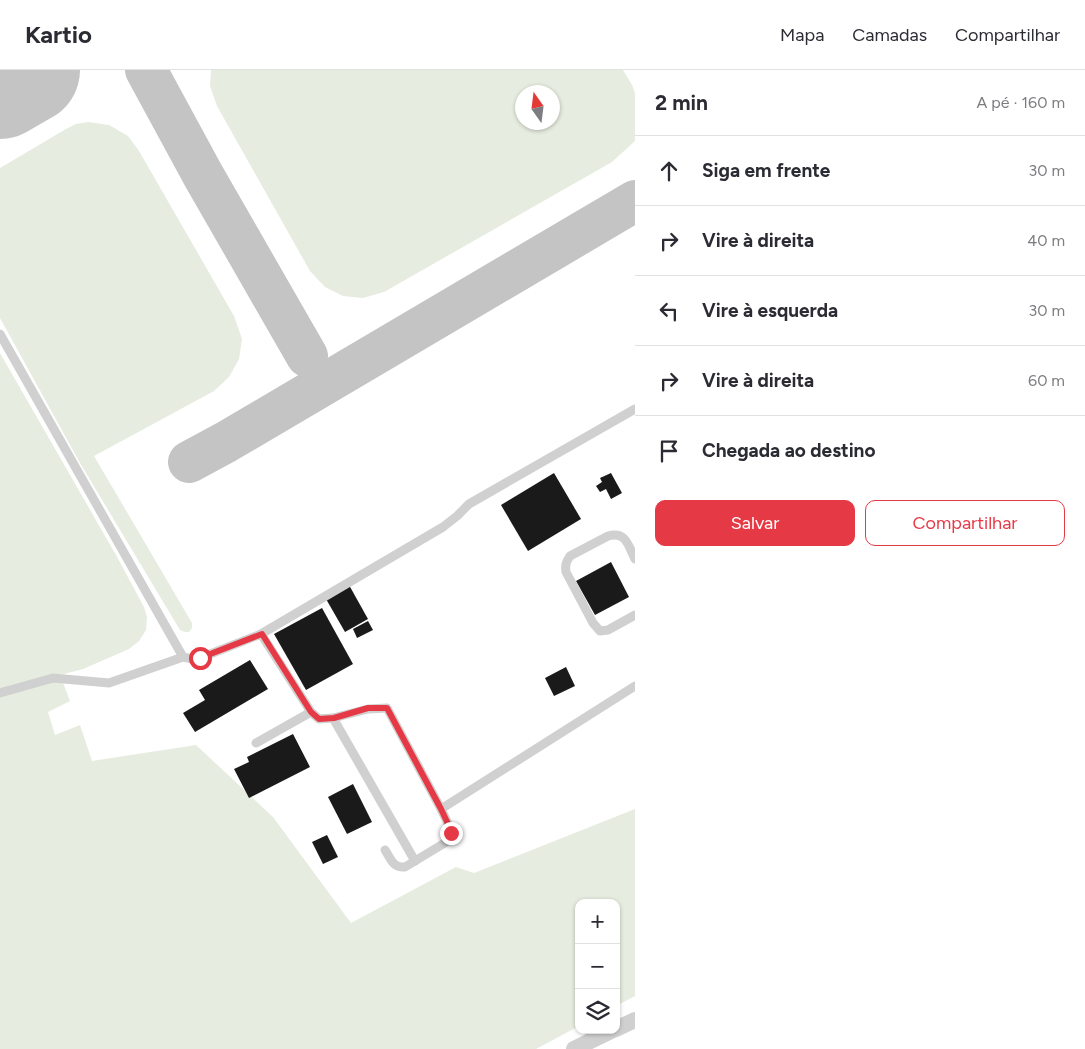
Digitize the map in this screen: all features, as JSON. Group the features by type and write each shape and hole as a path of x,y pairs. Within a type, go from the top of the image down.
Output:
{"street":[{"path":"620,1028 635,1020"},
{"path":"574,1049 606,1034"}],"lane":[{"path":"0,334 183,657"},
{"path":"0,693 53,678 109,682 183,657 200,658 262,634 443,527 469,504 635,409"},
{"path":"635,559 625,540 620,535 615,534 570,556 565,566 566,572 592,623 600,631 608,630 635,616"},
{"path":"262,634 311,712 319,719 334,718 368,708 387,708 441,809 451,833 448,841 405,867 400,868 396,866 385,850"},
{"path":"441,809 635,686"},
{"path":"256,743 311,712"},
{"path":"334,718 415,861"}],"shaded area":[{"path":"211,70 623,70 635,93 635,141 612,162 384,292 363,298 343,296 325,287 310,271 217,106 210,86"},
{"path":"88,122 109,125 128,136 139,151 234,316 242,339 239,359 229,377 214,391 94,456 192,623 192,628 189,632 180,630 80,463 0,318 0,168 66,129 76,124"},
{"path":"0,353 116,555 144,607 147,617 146,630 139,641 129,649 83,669 60,675 70,701 48,712 55,735 80,725 92,761 196,745 273,817 351,923 456,867 474,873 635,809 635,996 620,1004 620,899 575,899 575,1028 536,1049 0,1049"}],"building":[{"path":"554,473 581,519 528,551 501,505"},
{"path":"611,473 622,493 611,499 606,489 600,492 596,486 602,482 600,478"},
{"path":"611,562 629,597 595,615 576,581"},
{"path":"349,585 368,619 345,632 326,599"},
{"path":"322,608 353,664 306,690 274,634"},
{"path":"368,621 373,630 357,638 353,629"},
{"path":"250,660 268,689 195,732 183,713 205,700 199,690"},
{"path":"566,667 575,686 554,696 545,678"},
{"path":"293,734 310,767 249,798 234,769 249,762 247,757"},
{"path":"353,784 372,822 347,834 328,797"},
{"path":"327,835 338,857 323,864 312,842"}],"taxiway":[{"path":"146,70 203,175 307,356"},
{"path":"189,462 635,201"}],"runway":[{"path":"0,85 26,70"}],"route":[{"path":"200,658 262,634 311,712 319,719 334,718 368,708 387,708 441,809 451,833"}]}
